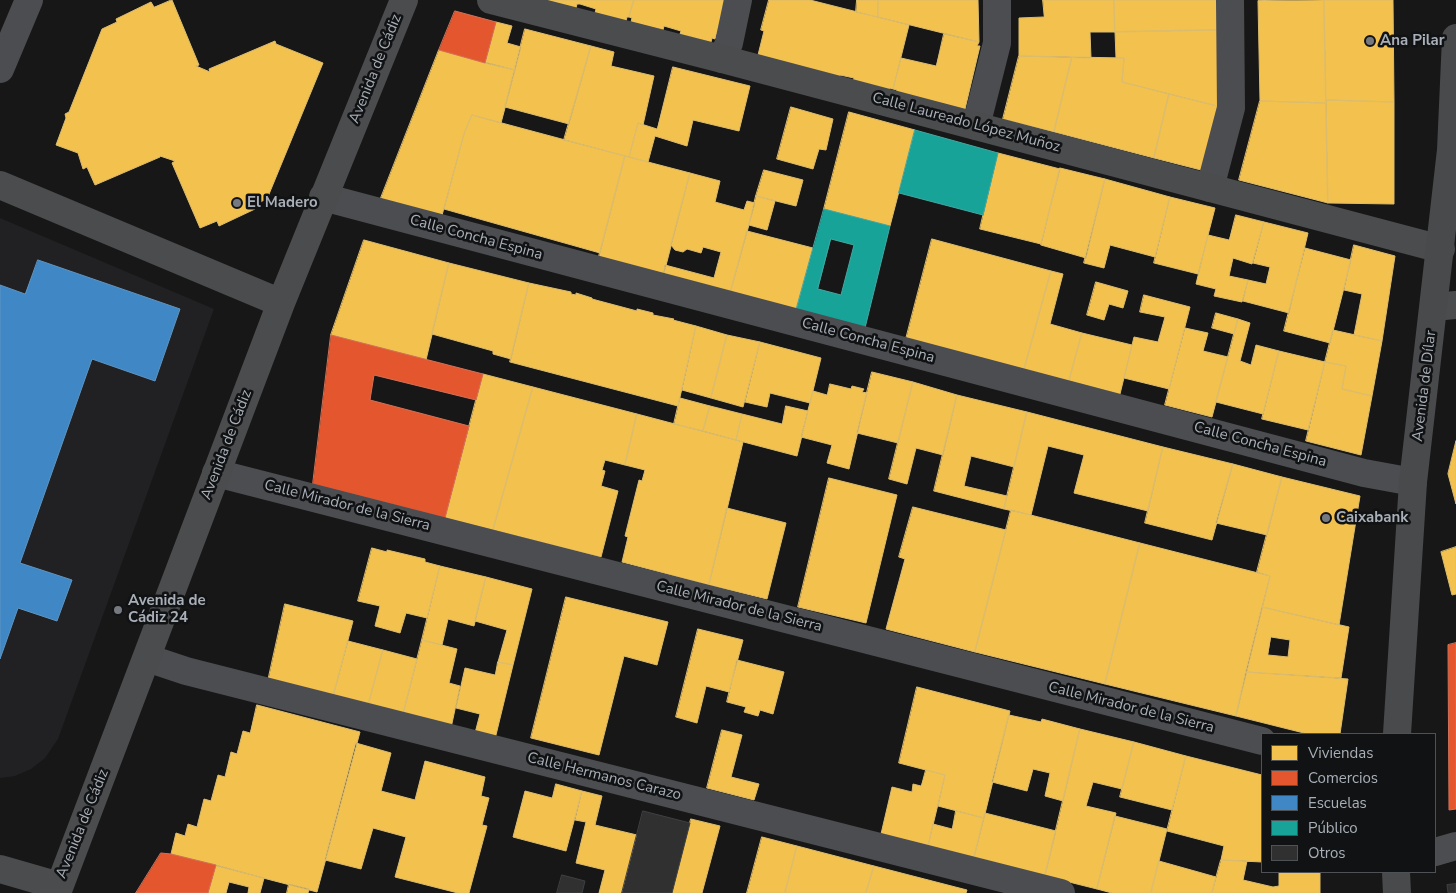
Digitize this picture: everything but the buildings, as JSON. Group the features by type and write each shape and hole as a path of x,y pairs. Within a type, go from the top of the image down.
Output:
{"main road":[{"name":"Avenida de Dílar","path":"1397,733 1413,482 1445,306 1441,249 1451,150 1456,38"},
{"path":"1396,873 1397,893"}],"street":[{"path":"0,69 29,0"},
{"name":"Avenida de Cádiz","path":"58,889 281,303 404,0"},
{"name":"Calle Laureado López Muñoz","path":"491,0 1441,249"},
{"path":"722,59 729,43 738,0"},
{"path":"976,126 997,43 997,0"},
{"path":"1210,188 1231,108 1230,0"},
{"path":"0,185 281,303"},
{"name":"Calle Concha Espina","path":"323,197 1364,473 1413,482"},
{"name":"Calle Mirador de la Sierra","path":"216,473 1261,741"},
{"name":"Calle Hermanos Carazo","path":"147,658 186,672 1061,893"},
{"path":"1436,852 1456,846"},
{"path":"0,869 58,889"}],"shaded area":[{"path":"0,218 214,309 58,739 45,758 31,769 15,776 0,778"}],"place":[{"name":"Ana Pilar","path":"1370,41"},
{"name":"El Madero","path":"237,203"},
{"name":"Caixabank","path":"1326,518"},
{"name":"Avenida de Cádiz 24","path":"118,610"}]}
